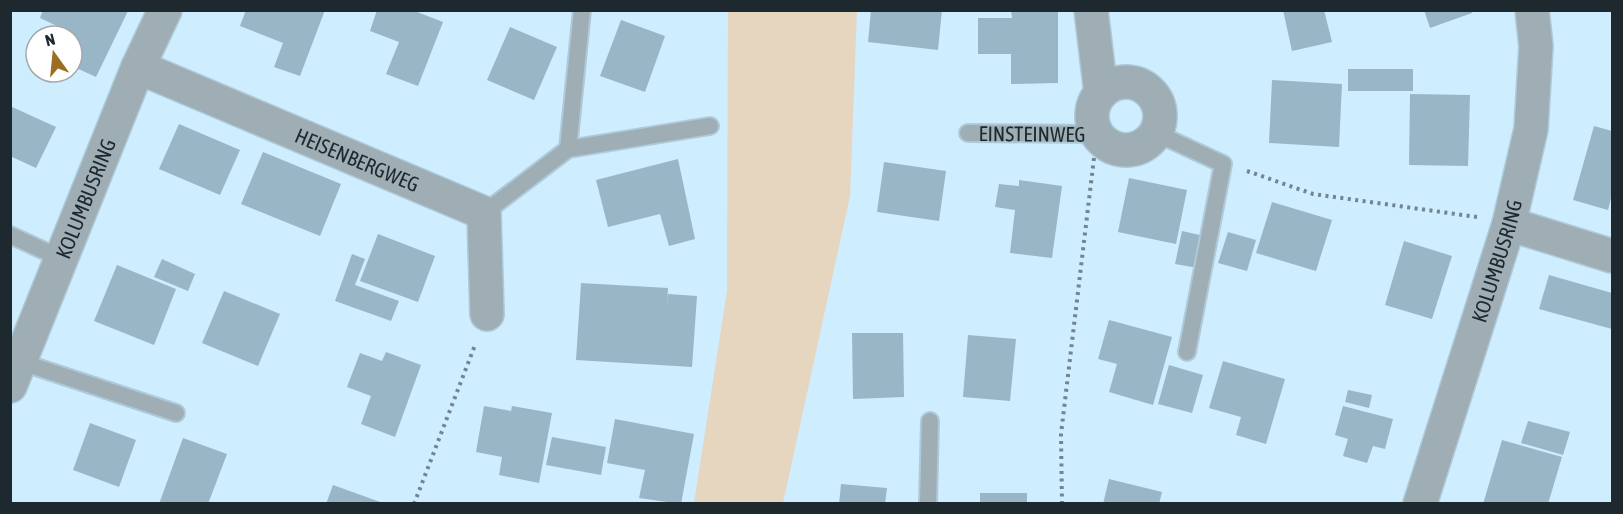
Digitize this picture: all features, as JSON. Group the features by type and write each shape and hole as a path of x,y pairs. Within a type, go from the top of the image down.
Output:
{"street":[{"name":"KOLUMBUSRING","path":"16,374 60,258 138,67 165,10"},
{"name":"EINSTEINWEG","path":"1091,10 1101,93 1092,113 1097,134 1115,148 1126,150 1148,142 1156,133"},
{"name":"KOLUMBUSRING","path":"1420,504 1509,224 1531,129 1536,46 1532,10"},
{"name":"HEISENBERGWEG","path":"138,67 484,213"},
{"path":"1101,93 1110,86 1131,82 1150,93 1160,112 1156,133"},
{"path":"484,213 487,314"},
{"path":"1509,224 1612,256"}],"lane":[{"path":"568,149 582,10"},
{"path":"484,213 568,149 710,126"},
{"name":"EINSTEINWEG","path":"968,133 1097,134"},
{"path":"1156,133 1223,164 1187,352"},
{"path":"10,235 60,258"},
{"path":"16,374 176,413"},
{"path":"928,504 930,421"}],"path":[{"path":"1062,504 1061,434 1097,134"},
{"path":"1223,164 1313,194 1509,224"},
{"path":"414,504 487,314"}],"shaded area":[{"path":"728,11 857,11 850,196 783,503 694,503 727,291"}],"building":[{"path":"43,10 128,11 96,77 84,72 84,24 53,24 40,18"},
{"path":"246,10 325,10 300,76 274,67 283,43 240,26"},
{"path":"377,10 412,10 443,22 418,86 386,74 399,42 370,31"},
{"path":"871,10 942,10 938,50 868,42"},
{"path":"1011,10 1058,10 1058,83 1011,84 1011,54 978,54 978,18 1012,18"},
{"path":"1283,10 1324,10 1332,42 1292,51"},
{"path":"1424,10 1472,10 1472,13 1430,28"},
{"path":"621,20 665,36 645,92 600,76"},
{"path":"510,27 557,47 534,100 487,80"},
{"path":"1348,69 1413,69 1413,91 1348,91"},
{"path":"1272,80 1342,84 1339,147 1269,143"},
{"path":"1410,94 1470,95 1468,166 1409,165"},
{"path":"10,106 56,127 36,168 10,156"},
{"path":"179,124 240,150 220,195 159,169"},
{"path":"1594,126 1612,131 1612,194 1608,210 1573,200"},
{"path":"263,152 341,184 320,236 241,204"},
{"path":"678,159 695,239 669,246 660,214 608,227 596,180"},
{"path":"884,162 946,171 939,221 877,212"},
{"path":"1129,178 1187,190 1176,244 1118,232"},
{"path":"1019,180 1062,186 1052,258 1010,253 1015,210 995,207 999,184 1019,186"},
{"path":"1272,202 1332,220 1316,271 1256,253"},
{"path":"1182,231 1204,236 1198,268 1175,264"},
{"path":"1228,232 1256,240 1247,271 1218,263"},
{"path":"378,234 435,256 418,302 360,281"},
{"path":"1404,241 1452,256 1432,319 1385,305"},
{"path":"352,254 365,259 355,285 399,301 391,321 335,301"},
{"path":"162,259 195,274 188,291 154,277"},
{"path":"117,265 176,289 154,345 94,321"},
{"path":"1549,275 1612,293 1612,329 1539,309"},
{"path":"581,283 668,288 667,307 668,294 697,296 692,367 576,360"},
{"path":"224,291 280,314 258,366 202,343"},
{"path":"1109,320 1172,337 1153,405 1109,392 1117,364 1098,359"},
{"path":"852,333 903,333 904,397 853,399"},
{"path":"968,335 1016,339 1010,401 963,397"},
{"path":"386,352 421,365 395,437 361,424 371,396 347,387 360,353 382,361"},
{"path":"1223,361 1285,379 1266,444 1236,435 1241,417 1209,408"},
{"path":"1169,365 1203,375 1192,413 1158,404"},
{"path":"1348,390 1372,395 1369,408 1345,402"},
{"path":"484,406 511,411 512,406 552,413 539,483 499,475 502,457 476,452"},
{"path":"1343,406 1393,419 1385,449 1373,446 1367,463 1343,456 1348,439 1335,435"},
{"path":"615,419 694,434 681,504 639,498 645,470 607,463"},
{"path":"1528,421 1570,432 1563,455 1521,443"},
{"path":"90,423 136,440 119,487 73,470"},
{"path":"552,437 606,447 601,475 546,465"},
{"path":"183,438 227,454 208,504 159,504"},
{"path":"1502,440 1562,457 1548,504 1483,504"},
{"path":"1109,479 1162,492 1159,504 1103,504"},
{"path":"841,484 887,488 885,504 839,504"},
{"path":"333,485 383,503 383,504 326,504"},
{"path":"980,493 1027,493 1027,504 980,504"}]}
